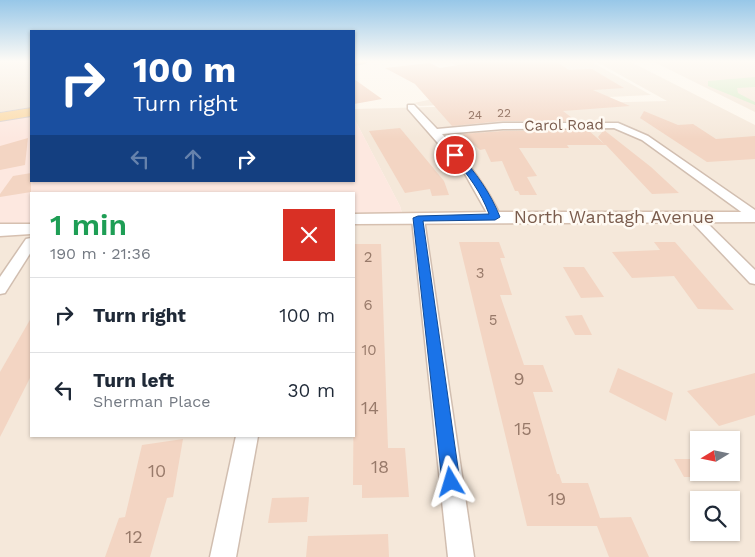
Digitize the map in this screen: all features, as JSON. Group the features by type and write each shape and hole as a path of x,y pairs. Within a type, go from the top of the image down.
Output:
{"main road":[{"path":"0,117 30,112"},
{"name":"North Wantagh Avenue","path":"355,219 495,217 694,218 755,216"},
{"path":"0,230 30,229"}],"street":[{"path":"410,107 476,178 489,201 495,217"},
{"name":"Carol Road","path":"435,132 513,126 608,124 624,127 645,138 755,216"},
{"path":"418,218 461,557"},
{"path":"694,218 755,279"},
{"path":"0,289 30,244"},
{"path":"223,557 247,437"}],"shaded area":[{"path":"0,87 30,87 30,107 0,112"},
{"path":"490,87 637,87 651,95 420,106 414,103"},
{"path":"642,87 680,87 755,125 755,557 0,557 0,233 30,232 30,437 355,437 355,222 404,220 400,206 355,120 355,109 667,101"},
{"path":"704,87 755,87 755,112"},
{"path":"30,116 30,182 355,182 355,120 400,206 404,221 355,222 355,192 30,192 30,232 0,233 0,121"}],"green space":[{"path":"710,87 755,87 737,88 738,93 755,102 755,105"}],"building":[{"path":"355,87 365,87 382,99 355,104"},
{"path":"418,87 622,87 624,88 593,90 630,106 563,111 576,121 503,121 452,126"},
{"path":"644,111 678,125 693,124 716,139 755,136 755,159 707,162 640,118"},
{"path":"400,128 444,181 449,195 432,196 430,189 405,193 369,131"},
{"path":"588,130 604,144 598,137 604,130 651,167 679,193 652,194 606,145 567,145 569,148 519,148 537,176 527,177 537,195 520,195 518,191 515,191 502,161 491,162 485,149 480,150 462,134 503,131"},
{"path":"28,138 25,165 0,170 0,146"},
{"path":"30,173 31,192 0,197 0,194 13,176"},
{"path":"459,242 499,242 505,258 500,258 512,295 500,295 524,365 543,365 553,392 533,392 557,474 559,474 562,483 588,483 600,518 631,517 649,557 609,557 597,526 527,526"},
{"path":"654,242 675,242 734,310 698,309 674,276 632,278 612,252 660,250"},
{"path":"355,244 381,244 388,448 405,448 409,497 362,498 362,485 353,485 353,437 355,437"},
{"path":"563,267 584,267 604,297 581,298"},
{"path":"582,315 592,335 575,335 565,316"},
{"path":"30,320 30,378 0,437 0,372"},
{"path":"618,368 673,393 666,421 609,392"},
{"path":"755,373 755,415 719,426 687,391"},
{"path":"183,439 173,497 167,498 150,557 105,557 119,518 125,517 142,445"},
{"path":"674,459 690,459 690,477 684,477"},
{"path":"309,497 307,522 268,523 272,498"},
{"path":"388,534 389,557 306,557 308,536"}],"route":[{"path":"451,482 418,218 495,217 489,201 476,178 455,155"}]}
